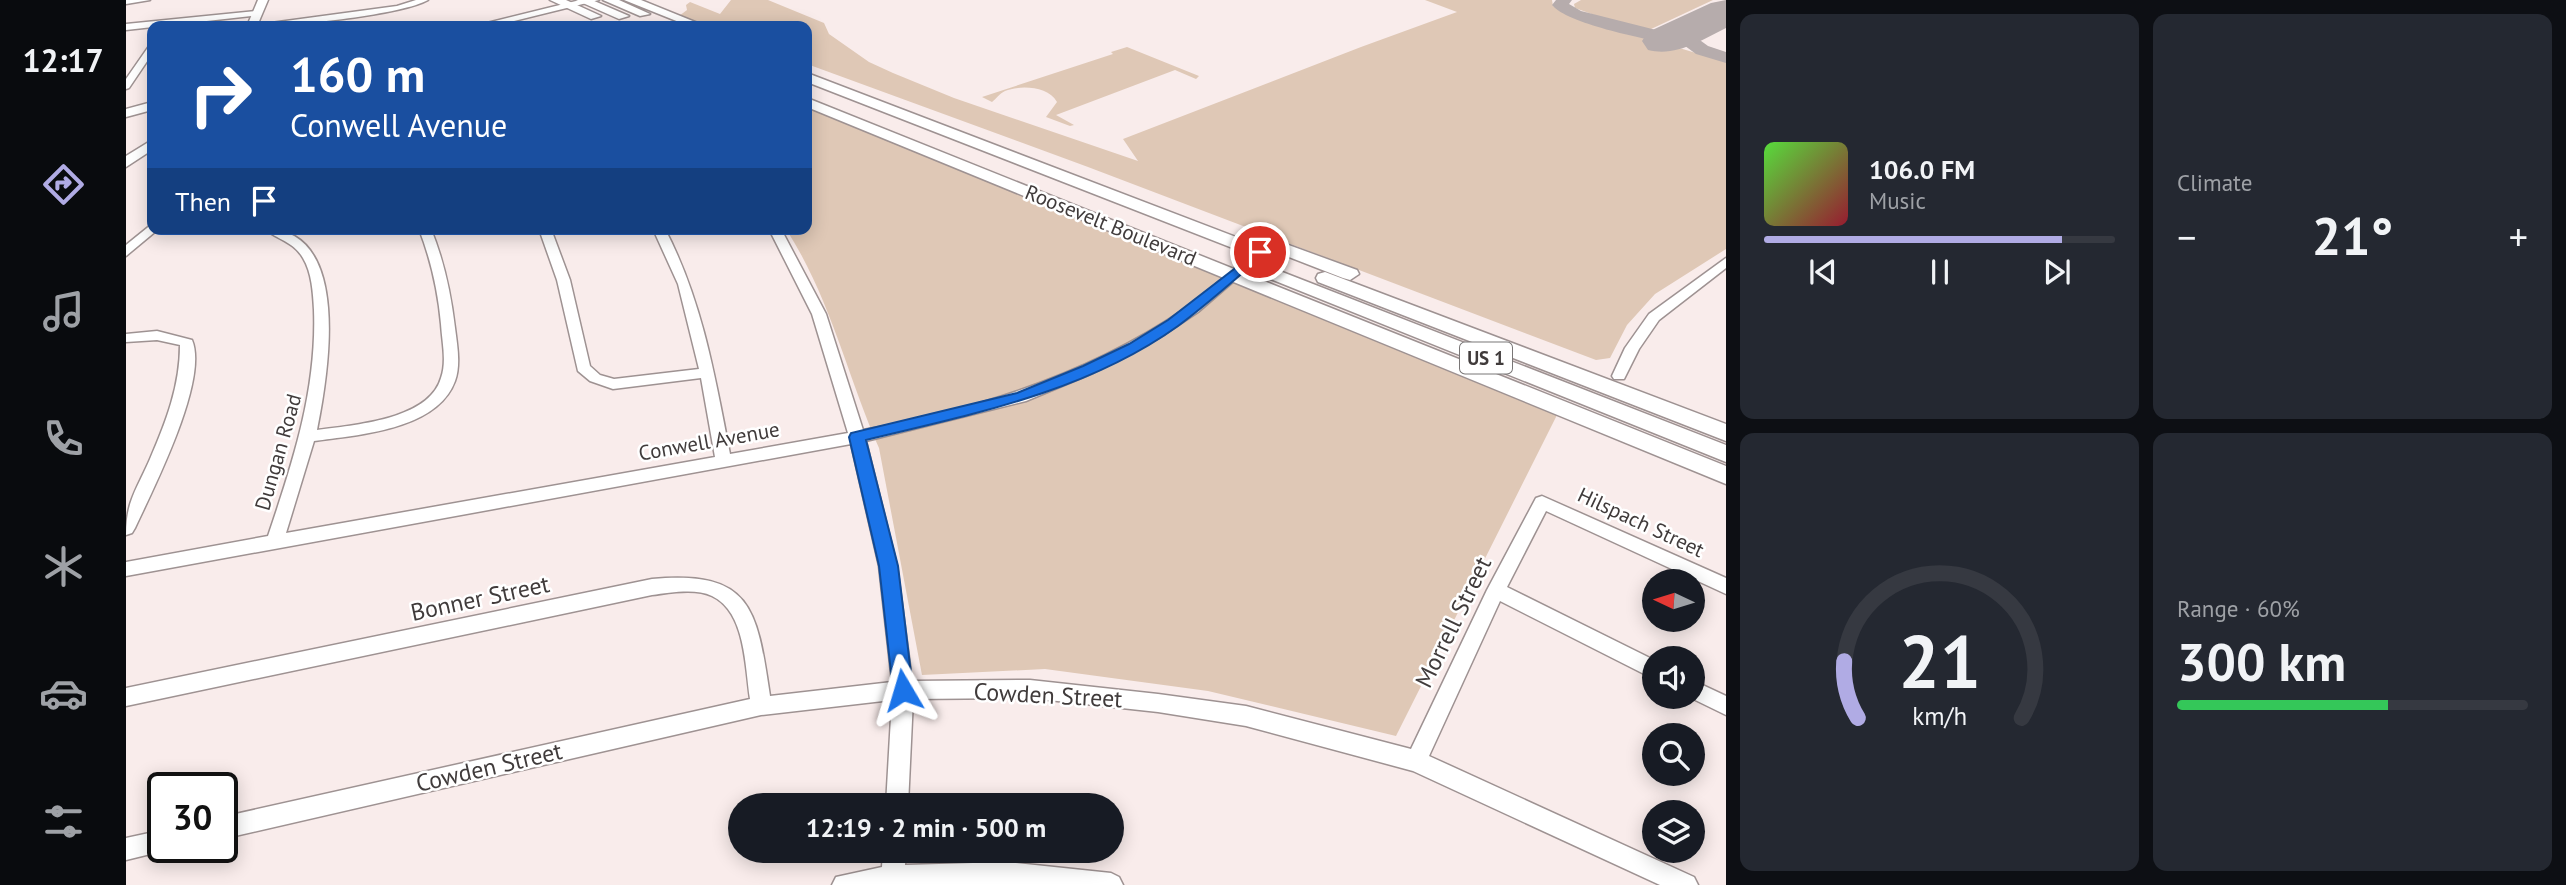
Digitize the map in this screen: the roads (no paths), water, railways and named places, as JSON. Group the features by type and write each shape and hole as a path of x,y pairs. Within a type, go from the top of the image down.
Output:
{"highway":[{"path":"556,0 609,21"},
{"path":"608,0 663,21"},
{"path":"630,0 686,21"},
{"path":"588,1 636,21"},
{"name":"Roosevelt Boulevard","path":"812,69 1726,417"},
{"name":"Roosevelt Boulevard","path":"812,79 911,117 1726,475"},
{"name":"Roosevelt Boulevard","path":"812,91 1726,454"},
{"name":"Roosevelt Boulevard","path":"812,104 1094,218 1246,263 1726,433"},
{"path":"911,117 979,133"},
{"path":"1016,172 1094,218"}],"main road":[{"path":"254,21 264,0"},
{"path":"502,21 588,1"},
{"path":"126,107 147,105"},
{"path":"126,113 147,106"},
{"path":"126,163 147,148"}],"street":[{"path":"126,2 146,0"},
{"path":"293,21 398,8 424,0"},
{"path":"193,21 257,13"},
{"path":"126,27 147,26"},
{"path":"126,86 147,55"},
{"path":"126,252 147,233"},
{"name":"Dungan Road","path":"275,541 309,436 320,377 323,340 320,282 311,260 294,240 284,235"},
{"path":"309,436 396,422 433,401 447,383 451,358 445,291 427,235"},
{"path":"548,235 569,298 583,368 595,378 613,384 707,373"},
{"path":"662,235 695,312 704,348 723,459"},
{"path":"778,235 819,314 857,437 888,566 903,690 898,793"},
{"path":"1619,376 1639,337 1654,317 1726,262"},
{"name":"Conwell Avenue","path":"126,569 723,459 857,437 1021,397 1088,370 1134,347 1173,323 1246,263"},
{"path":"126,338 155,335 175,337 187,343 188,357 185,378 165,441 126,528"},
{"name":"Hilspach Street","path":"1539,507 1542,502 1726,586"},
{"name":"Morrell Street","path":"1416,761 1496,590 1539,507"},
{"name":"Bonner Street","path":"126,697 652,587 687,584 717,590 735,603 748,626 761,706"},
{"path":"1496,590 1642,664"},
{"name":"Cowden Street","path":"238,824 761,706 903,690 1030,689 1246,716 1416,761 1686,885"},
{"path":"1705,696 1726,706"},
{"path":"126,849 147,844"},
{"path":"893,881 894,863"},
{"path":"844,885 1007,874 1111,885"}]}
